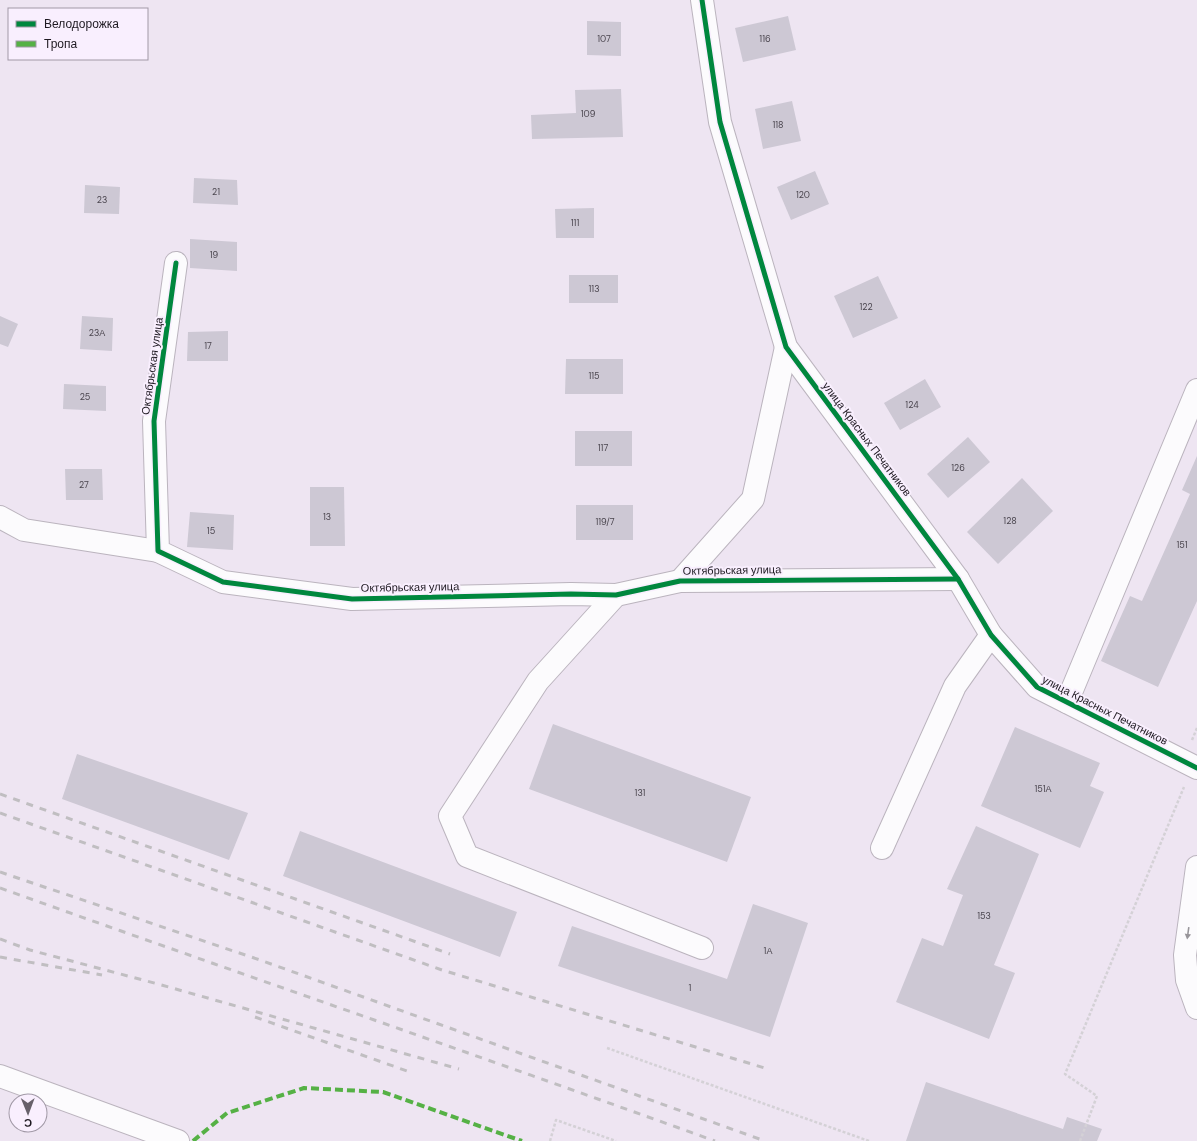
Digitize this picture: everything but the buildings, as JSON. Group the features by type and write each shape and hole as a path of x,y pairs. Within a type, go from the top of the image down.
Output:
{"street":[{"name":"улица Красных Печатников","path":"702,0 720,122 786,347 958,579 991,635 1037,687 1195,767"},
{"name":"Октябрьская улица","path":"158,551 154,422 176,263"},
{"path":"680,581 753,499 786,347"},
{"path":"1066,702 1197,390"},
{"name":"Октябрьская улица","path":"0,517 24,530 158,551 222,582 352,598 571,594 616,595 680,581 958,579"},
{"path":"616,595 538,681 450,816 467,856 702,948"},
{"path":"882,848 955,686 991,635"},
{"path":"1197,867 1185,955 1187,980 1197,1008"},
{"path":"0,1076 178,1141"}],"path":[{"path":"1080,1141 1097,1096 1065,1074 1195,767"},
{"path":"607,1048 869,1141"},
{"path":"550,1141 556,1120 616,1141"}],"railway":[{"path":"0,794 450,954"},
{"path":"0,813 442,970 768,1069"},
{"path":"0,872 260,960 765,1141"},
{"path":"0,888 715,1141"},
{"path":"0,939 30,950 158,984 459,1069"},
{"path":"0,957 102,975"},
{"path":"255,1017 407,1071"}],"marked path":[{"path":"193,1141 227,1113 304,1088 383,1092 522,1141"}],"cycle path":[{"path":"702,0 720,122 786,347 958,579 991,635 1037,687 1197,768"},
{"path":"176,263 154,421 158,551 223,582 352,599 571,594 616,595 680,581 958,579"}]}
